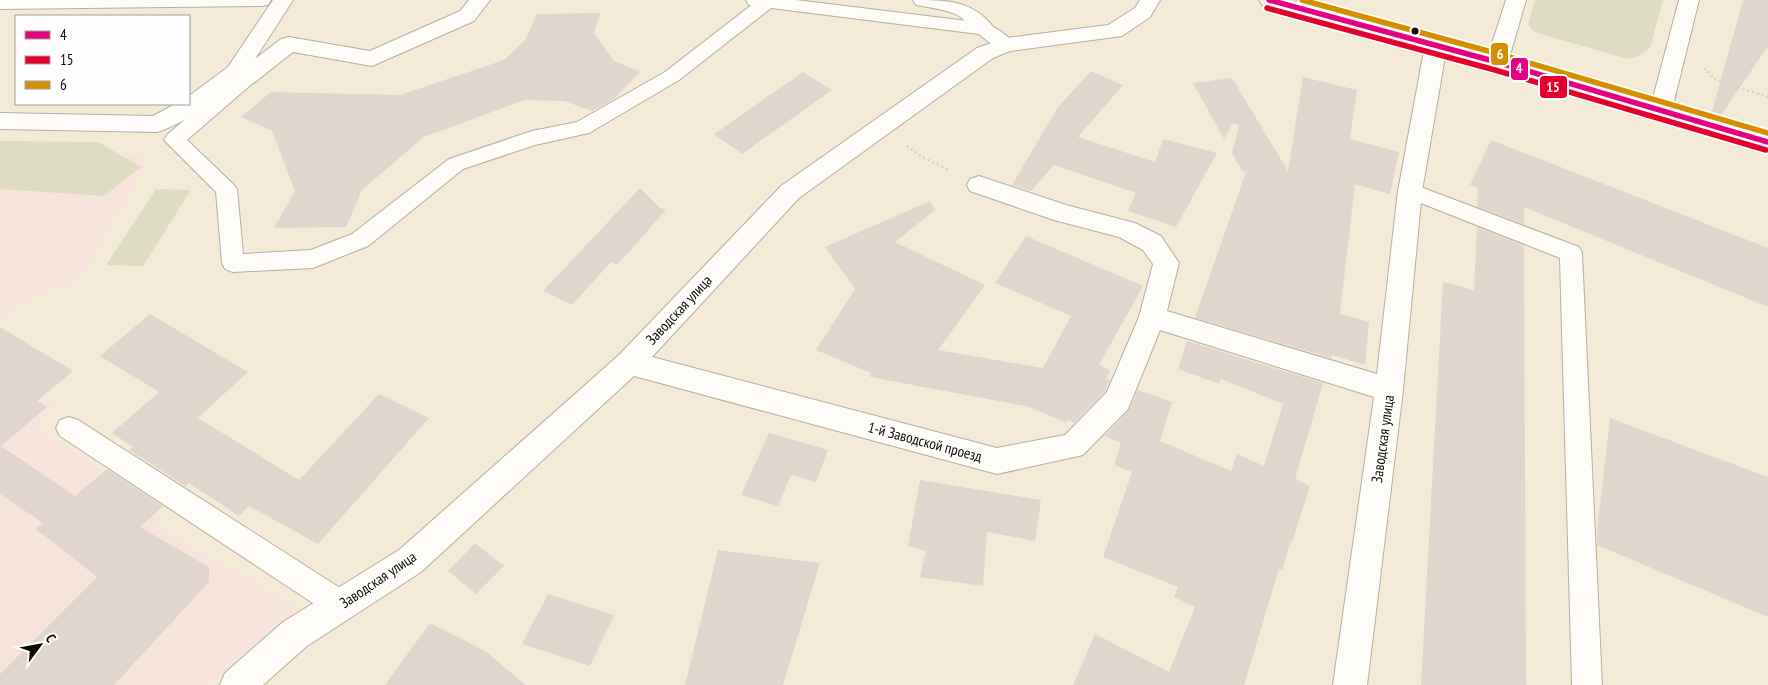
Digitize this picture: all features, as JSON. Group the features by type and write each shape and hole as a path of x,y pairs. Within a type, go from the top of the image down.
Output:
{"main road":[{"path":"1269,0 1310,5 1436,45 1662,109 1768,142"}],"street":[{"path":"0,3 260,0"},
{"path":"0,121 157,124 193,104 236,72 283,0"},
{"path":"247,77 289,44 372,59 467,16 480,0"},
{"path":"923,0 965,10 984,29"},
{"name":"Заводская улица","path":"237,685 295,634 410,561 629,363 790,192 985,53 1006,45 1114,31 1143,12 1150,0"},
{"path":"1497,62 1516,0"},
{"path":"1662,109 1688,0"},
{"name":"Заводская улица","path":"1350,685 1389,390 1410,191 1436,45"},
{"name":"1-й Заводской проезд","path":"629,363 997,461 1073,446 1118,400 1152,316 1166,263 1152,243 1126,230 1063,213 979,185"},
{"path":"1152,316 1389,390"}],"lane":[{"path":"247,77 174,140 226,190 233,264 313,259 360,240 456,164 532,138 582,128 672,76 761,1 984,29 1006,45"},
{"path":"1410,191 1571,253 1587,685"},
{"path":"69,428 341,605"}],"path":[{"path":"1701,64 1714,79 1768,97"},
{"path":"881,126 922,157 979,185"}],"shaded area":[{"path":"0,154 151,156 80,280 25,301 0,323"},
{"path":"0,373 57,405 36,426 163,513 156,526 304,610 207,685 0,685"}],"green space":[{"path":"1535,0 1663,0 1650,48 1638,56 1628,59 1534,32 1528,24"},
{"path":"0,141 98,142 141,167 104,196 0,189"},
{"path":"156,189 191,190 143,266 106,265"}],"building":[{"path":"1743,0 1768,0 1768,46 1719,118 1711,115"},
{"path":"600,13 594,33 614,61 640,72 614,99 592,111 564,101 524,100 424,137 362,190 346,227 274,228 295,191 272,131 241,117 271,92 400,95 504,60 525,40 537,14"},
{"path":"1091,71 1123,85 1078,137 1155,162 1163,139 1217,153 1176,227 1128,211 1136,193 1054,165 1031,191 1012,185 1058,107"},
{"path":"803,72 832,90 742,154 714,134"},
{"path":"1303,77 1357,90 1350,139 1399,152 1390,194 1355,184 1340,314 1369,322 1365,365 1332,355 1331,358 1195,318 1246,172 1242,171 1232,153 1239,125 1233,123 1224,139 1193,83 1232,78 1288,171"},
{"path":"1491,140 1768,248 1768,307 1524,207 1524,224 1477,207 1478,188 1470,185"},
{"path":"640,188 660,208 666,210 617,265 611,262 572,305 543,291"},
{"path":"930,201 935,210 895,242 985,285 938,350 1043,368 1071,316 995,283 1026,236 1143,286 1099,365 1110,370 1106,379 1110,380 1105,391 1074,423 1068,420 1066,423 1030,407 870,377 871,373 816,350 855,289 825,247"},
{"path":"1477,227 1524,246 1526,685 1421,685 1443,282 1474,290"},
{"path":"150,314 248,372 198,418 299,480 379,394 429,418 318,544 249,506 239,516 189,483 185,486 129,450 133,447 112,433 159,392 100,356"},
{"path":"0,327 73,371 37,401 47,407 1,446 75,496 107,469 163,506 140,527 209,567 209,582 114,685 0,685 0,674 97,577 36,529 43,523 0,494"},
{"path":"1187,341 1323,383 1295,479 1310,486 1292,543 1290,542 1282,570 1279,569 1244,685 1073,685 1095,634 1169,672 1195,607 1174,597 1178,587 1103,557 1132,472 1114,465 1121,443 1105,436 1129,410 1138,390 1172,402 1160,441 1231,471 1237,454 1264,466 1283,404 1221,379 1219,384 1178,369"},
{"path":"1610,418 1768,477 1768,617 1597,545"},
{"path":"769,433 828,450 816,482 791,475 778,506 741,495"},
{"path":"920,480 1041,500 1035,541 987,532 983,586 920,577 926,551 908,546"},
{"path":"475,543 504,566 476,594 448,571"},
{"path":"718,550 820,563 783,685 685,685"},
{"path":"548,594 614,615 590,666 522,644"},
{"path":"430,623 487,652 525,685 385,685"}],"transit line":[{"name":"4","path":"1269,0 1497,62 1768,142"},
{"name":"6","path":"1302,0 1499,54 1768,133"},
{"name":"15","path":"1267,8 1495,70 1766,150"}]}
